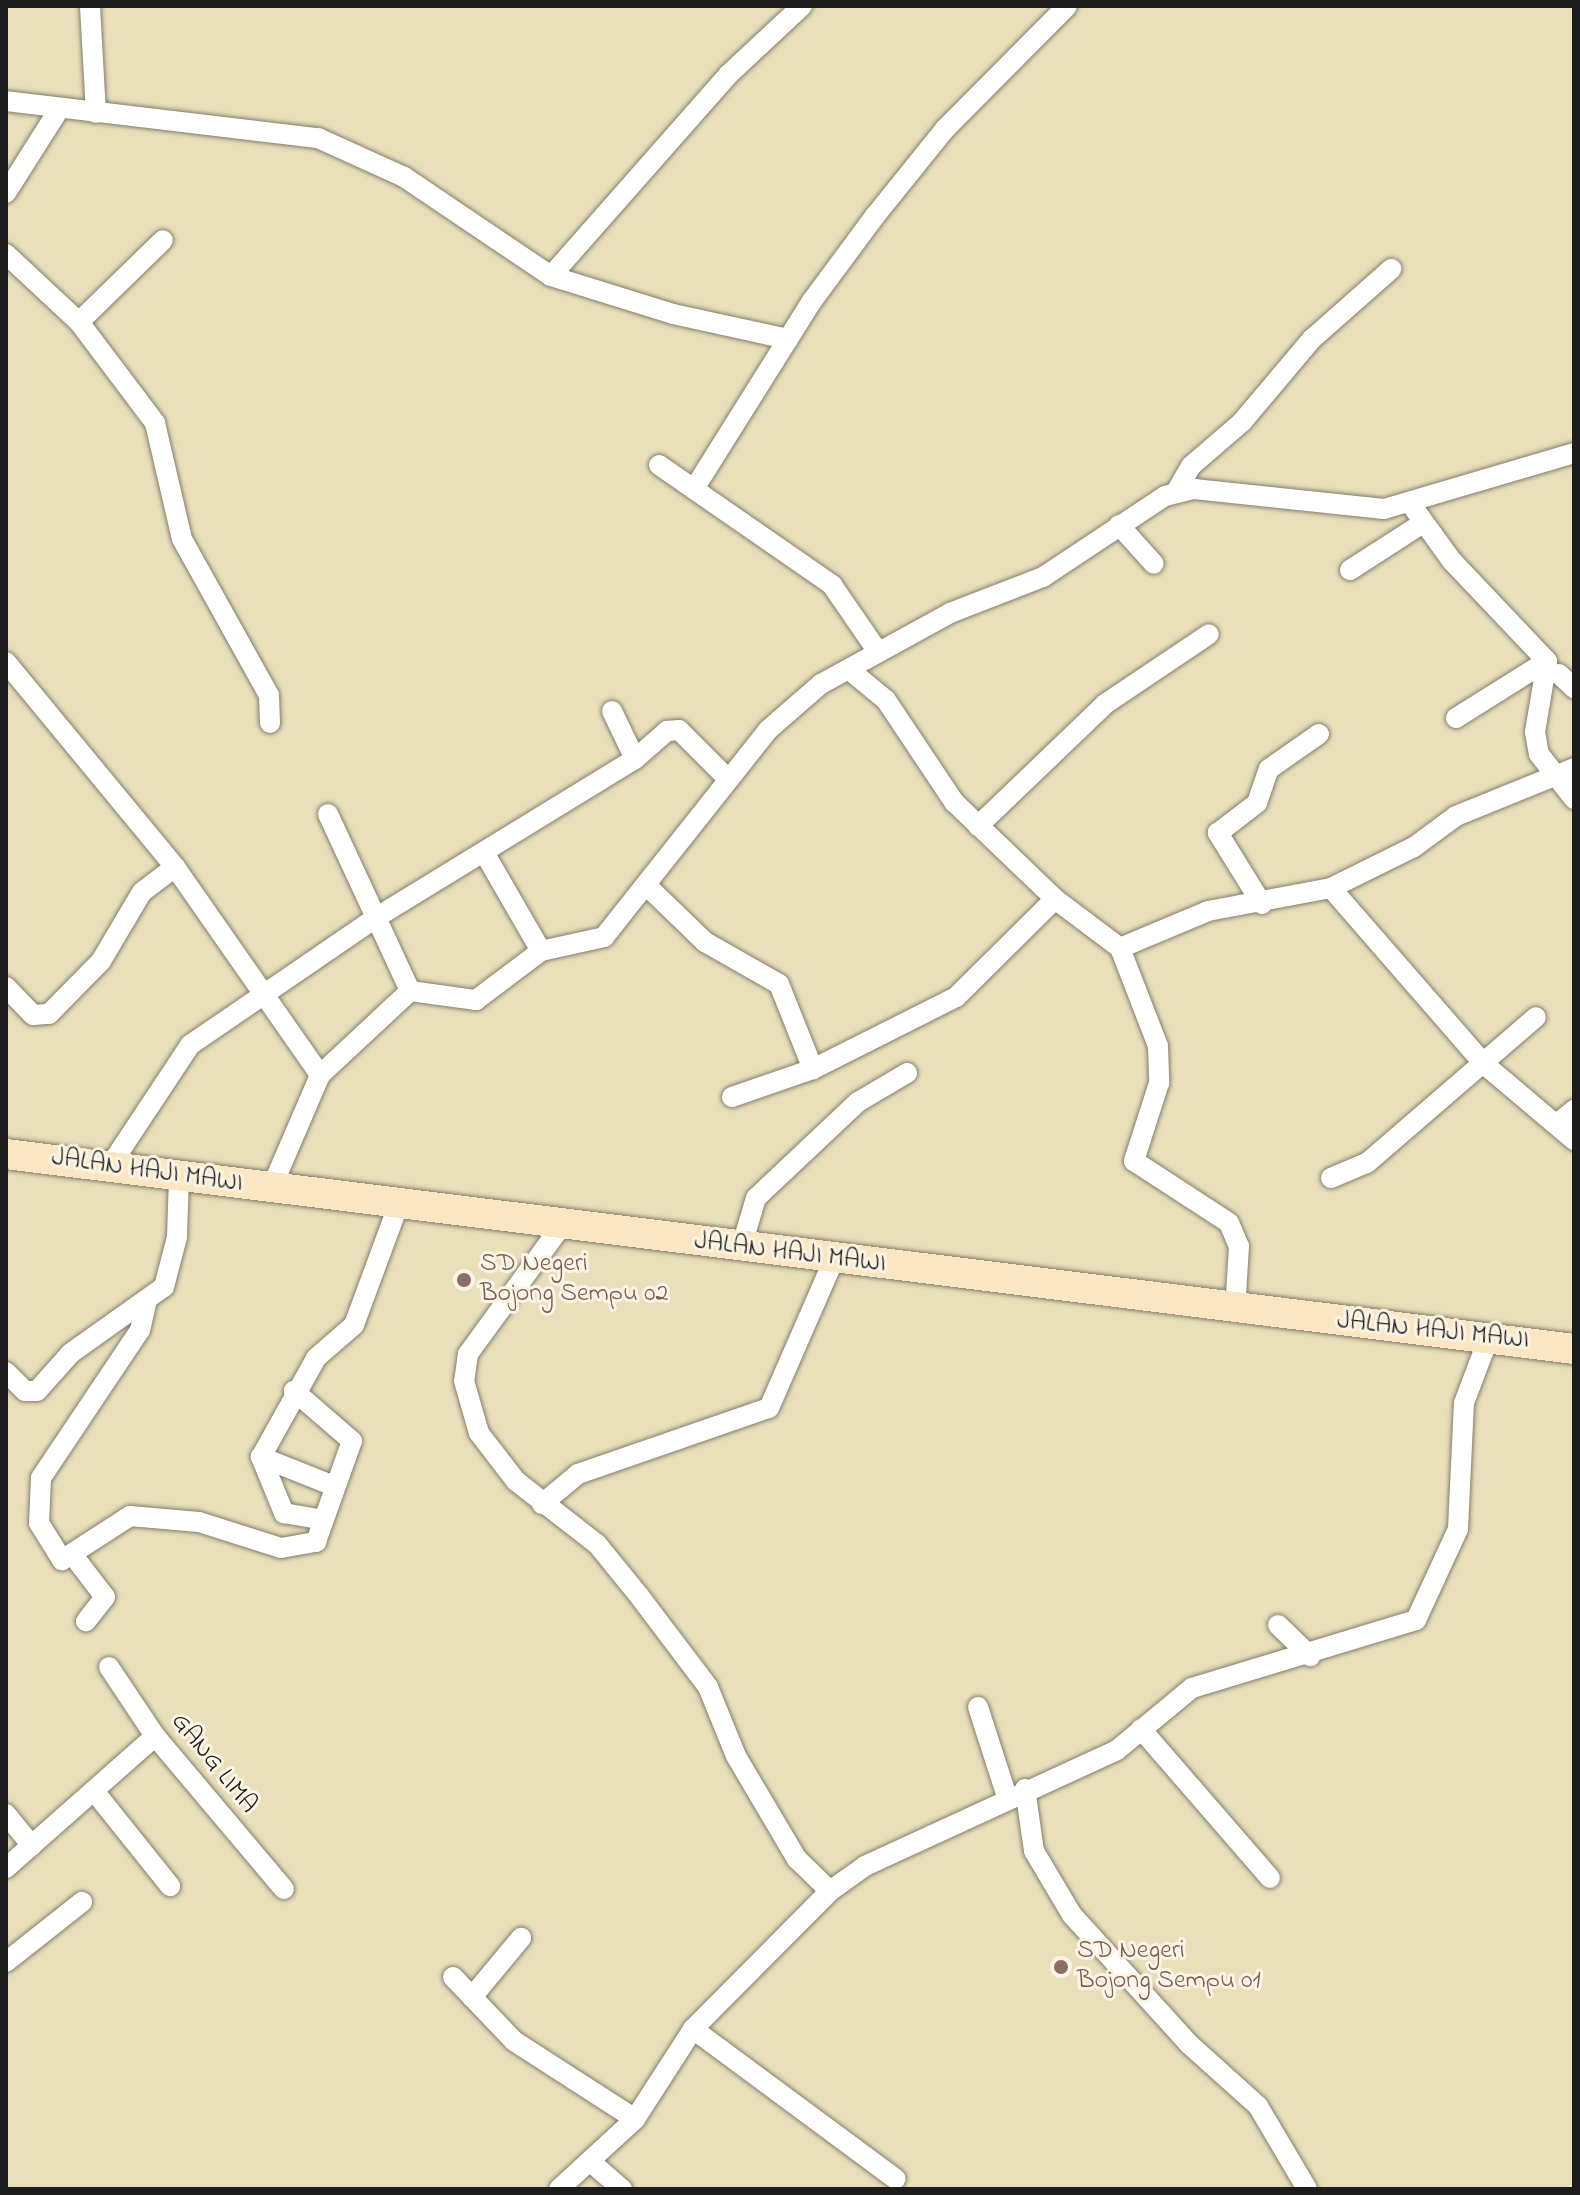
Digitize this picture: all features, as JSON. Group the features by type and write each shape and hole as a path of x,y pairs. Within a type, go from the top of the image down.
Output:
{"street":[{"path":"90,6 96,113"},
{"path":"551,276 737,65 802,6"},
{"path":"694,489 788,339 945,129 1067,6"},
{"path":"6,101 96,113 224,123 351,149 551,276 673,314 788,339"},
{"path":"6,193 60,108"},
{"path":"79,322 163,240"},
{"path":"6,254 79,322 155,423 182,539 269,695 270,723"},
{"path":"410,991 476,1000 541,951 597,941 647,886 728,779 821,684 852,672 876,649 1043,577 1119,525 1176,492 1191,466 1242,422 1312,339 1391,269"},
{"path":"1176,492 1365,509 1410,503 1574,453"},
{"path":"659,465 832,585 876,649"},
{"path":"1410,503 1423,523 1574,688"},
{"path":"1350,570 1423,523"},
{"path":"1119,525 1154,564"},
{"path":"978,826 1105,704 1209,634"},
{"path":"6,662 175,867 320,1075"},
{"path":"1456,718 1553,667"},
{"path":"1553,667 1535,732 1554,778 1574,799"},
{"path":"852,672 886,700 943,789 978,826 1055,899 1120,948 1158,1046 1159,1083 1134,1161 1229,1223 1239,1246 1235,1311"},
{"path":"612,711 635,759"},
{"path":"110,1166 180,1055 262,992 377,917 485,854 635,759 676,729 728,779"},
{"path":"1262,904 1218,833 1257,803 1269,769 1319,734"},
{"path":"1120,948 1208,911 1262,904 1331,888 1414,847 1456,816 1574,768"},
{"path":"328,814 410,991"},
{"path":"485,854 541,951"},
{"path":"6,987 33,1015 49,1014 101,961 142,892 175,867"},
{"path":"647,886 705,942 779,984 813,1069"},
{"path":"1331,888 1484,1064 1566,1116 1574,1140"},
{"path":"732,1097 813,1069 956,997 1055,899"},
{"path":"271,1189 320,1075 410,991"},
{"path":"1331,1178 1367,1163 1536,1017"},
{"path":"741,1248 756,1198 858,1102 907,1073"},
{"name":"JALAN HAJI MAWI","path":"6,1154 1235,1311 1489,1337 1574,1349"},
{"path":"6,1372 25,1391 37,1391 71,1353 164,1287 177,1237 179,1176"},
{"path":"322,1520 284,1513 261,1457 294,1391 316,1358 354,1325 398,1206"},
{"path":"562,1225 474,1343 465,1367 479,1433 542,1504 597,1544 708,1687 752,1787 797,1859 830,1891"},
{"path":"542,1504 578,1474 769,1408 834,1259"},
{"path":"147,1300 140,1330 51,1455 36,1493 39,1523 62,1560 130,1516 199,1522 291,1549 316,1542 334,1486 352,1447 349,1435 294,1391"},
{"path":"559,2189 592,2163 635,2119 693,2029 830,1891 918,1836 1117,1750 1192,1688 1392,1633 1422,1612 1463,1511 1464,1403 1489,1337"},
{"path":"261,1457 334,1486"},
{"path":"72,1554 105,1597 86,1621"},
{"path":"1278,1625 1310,1656"},
{"name":"GANG LIMA","path":"109,1667 155,1736 284,1889"},
{"path":"978,1707 1016,1793 1034,1851 1057,1895 1189,2044 1258,2106 1307,2189"},
{"path":"1141,1729 1270,1878"},
{"path":"6,1868 155,1736"},
{"path":"94,1791 170,1886"},
{"path":"6,1814 32,1846"},
{"path":"7,1958 82,1902"},
{"path":"472,1997 521,1938"},
{"path":"453,1977 539,2060 635,2119"},
{"path":"693,2029 896,2179"},
{"path":"592,2163 622,2189"}],"place":[{"name":"SD Negeri Bojong Sempu 02","path":"464,1280"},
{"name":"SD Negeri Bojong Sempu 01","path":"1061,1967"}]}
